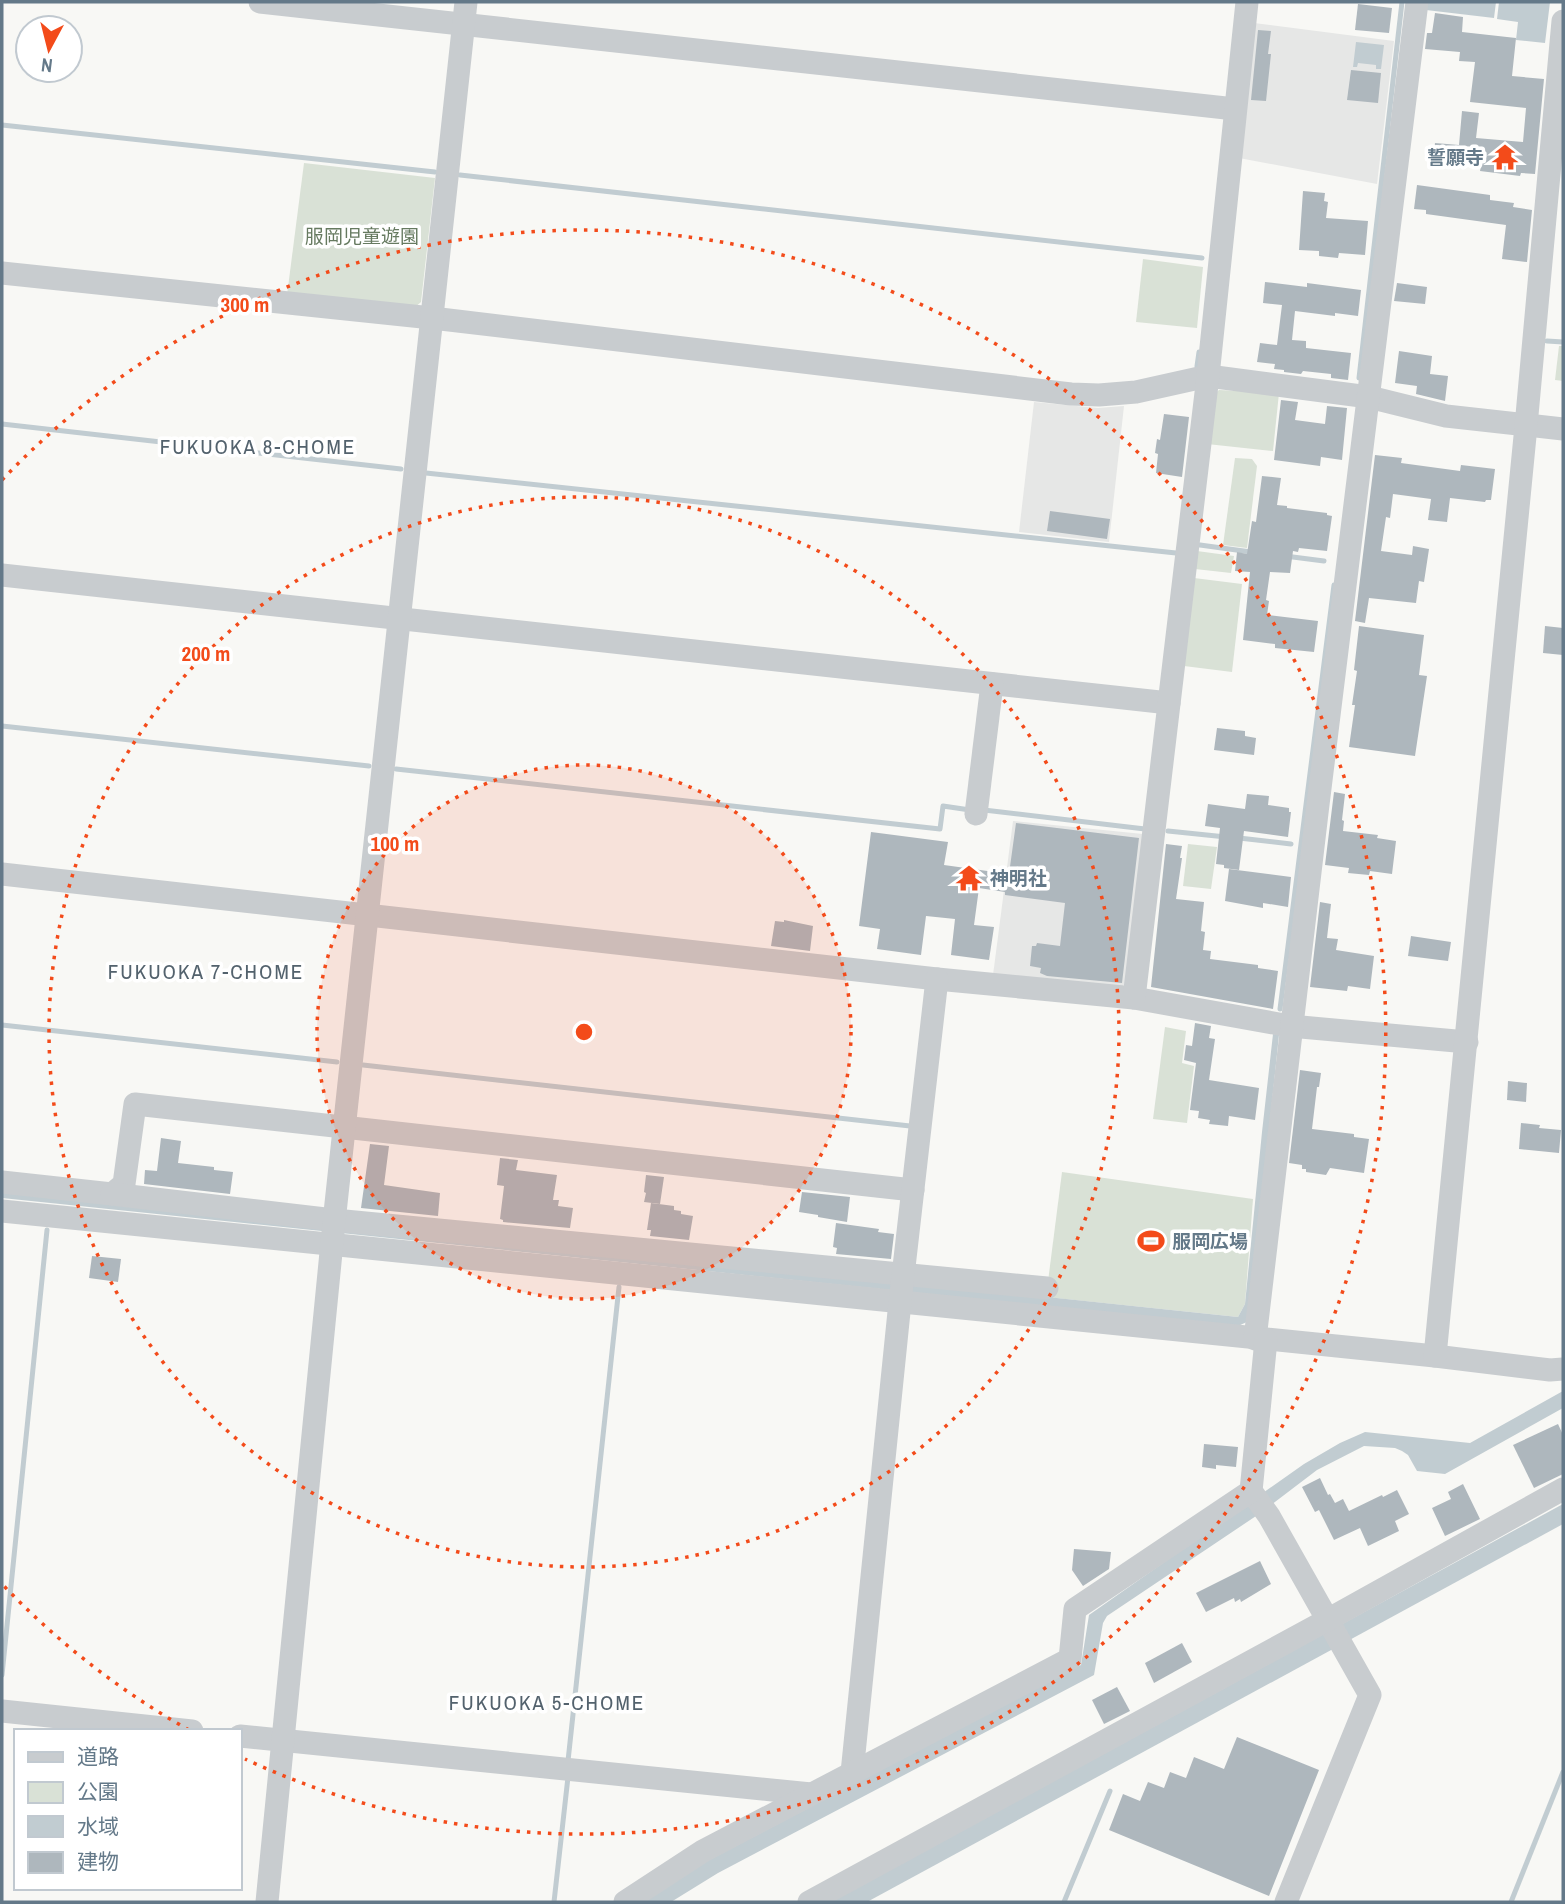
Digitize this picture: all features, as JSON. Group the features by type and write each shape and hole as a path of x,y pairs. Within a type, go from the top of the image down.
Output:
{"street":[{"path":"260,2 465,13 1235,109"},
{"path":"1134,998 1208,376 1247,2"},
{"path":"1286,1902 1370,1695 1331,1622 1257,1498 1261,1339 1290,1026 1416,2"},
{"path":"267,1902 333,1229 465,13"},
{"path":"1435,1356 1563,21"},
{"path":"2,273 432,317 1071,394 1136,392 1208,376 1369,397 1446,416 1563,429"},
{"path":"2,575 1169,703"},
{"path":"976,814 992,684"},
{"path":"2,874 937,979 1134,998 1290,1026 1467,1042"},
{"path":"852,1773 903,1273 937,979"},
{"path":"112,1194 124,1184 135,1104 913,1190"},
{"path":"2,1182 112,1194 333,1229 900,1303 1435,1356 1550,1370 1563,1369"},
{"path":"2,1211 333,1229 903,1273 1047,1288"},
{"path":"809,1902 1331,1622 1563,1489"},
{"path":"625,1902 703,1852 1070,1659 1075,1609 1257,1498"},
{"path":"2,1711 173,1729"},
{"path":"242,1736 811,1794"}],"shaded area":[{"path":"1254,23 1394,41 1377,184 1239,158"},
{"path":"1034,402 1098,408 1124,406 1109,542 1019,532"},
{"path":"1013,821 1143,834 1126,983 1119,989 993,975"}],"green space":[{"name":"服岡児童遊園","path":"304,163 435,178 421,302 415,307 287,295"},
{"path":"1143,259 1203,267 1197,328 1136,322"},
{"path":"1559,346 1563,346 1563,381 1555,380"},
{"path":"1219,390 1279,393 1273,451 1207,444 1212,396"},
{"path":"1235,458 1252,459 1257,466 1247,548 1223,545"},
{"path":"1197,551 1234,556 1231,573 1195,569"},
{"path":"1194,578 1242,584 1232,672 1184,666"},
{"path":"1188,844 1217,847 1211,889 1183,886"},
{"path":"1165,1027 1186,1031 1182,1063 1194,1066 1187,1123 1153,1119"},
{"name":"服岡広場","path":"1062,1172 1253,1199 1245,1304 1238,1317 1046,1297"}],"water":[{"path":"1427,2 1496,2 1494,18 1426,10"},
{"path":"1499,2 1550,2 1545,43 1516,40 1518,22 1497,19"},
{"path":"1356,42 1384,45 1381,69 1376,69 1376,65 1358,63 1357,67 1353,67"},
{"path":"1273,1034 1279,1035 1249,1321 1238,1326 2,1198 2,1188 1238,1317 1245,1304"},
{"path":"1563,1391 1563,1408 1445,1474 1417,1471 1408,1455 1395,1448 1364,1446 1317,1470 1259,1514 1107,1616 1103,1623 1094,1675 718,1873 671,1902 643,1902 709,1860 1081,1665 1089,1615 1304,1464 1340,1443 1365,1432 1470,1443"},
{"path":"1563,1504 1563,1524 867,1902 831,1902"}],"building":[{"path":"1358,4 1392,8 1389,33 1355,30"},
{"path":"1435,13 1463,17 1462,32 1516,38 1512,76 1544,79 1535,174 1521,173 1520,176 1480,171 1481,166 1471,165 1472,162 1433,158 1435,143 1459,145 1462,111 1479,113 1476,138 1523,142 1526,108 1470,102 1475,62 1459,61 1460,52 1425,49 1427,33 1432,33"},
{"path":"1258,30 1271,31 1266,101 1251,100"},
{"path":"1351,70 1381,73 1378,103 1347,100"},
{"path":"1417,185 1490,195 1490,200 1514,203 1513,207 1532,210 1527,262 1502,259 1506,225 1426,214 1426,210 1414,209"},
{"path":"1303,191 1325,193 1324,201 1328,202 1326,218 1368,221 1365,255 1339,253 1338,258 1319,256 1319,251 1299,250"},
{"path":"1265,282 1307,287 1307,283 1361,290 1358,316 1295,311 1292,340 1306,341 1306,348 1351,353 1348,380 1331,378 1331,374 1284,372 1274,369 1275,364 1257,362 1260,343 1277,345 1282,305 1263,303"},
{"path":"1397,283 1427,287 1425,304 1394,301"},
{"path":"1399,351 1432,356 1430,374 1448,376 1445,401 1416,394 1417,386 1395,383"},
{"path":"1281,400 1298,402 1295,420 1325,424 1327,406 1347,408 1342,460 1321,457 1320,466 1274,460"},
{"path":"1164,414 1189,417 1182,477 1156,473 1158,454 1155,453"},
{"path":"1375,455 1402,458 1401,463 1460,471 1461,465 1495,469 1491,500 1485,502 1450,498 1447,522 1428,520 1431,499 1393,494 1390,518 1386,517 1381,551 1412,555 1413,546 1429,549 1424,582 1419,581 1416,603 1369,598 1365,623 1355,621"},
{"path":"1262,476 1281,478 1277,505 1332,516 1327,551 1299,548 1298,552 1293,551 1290,573 1270,572 1266,600 1269,601 1267,615 1318,621 1314,652 1275,648 1275,644 1243,640 1250,572 1235,571 1237,552 1247,554 1252,521 1256,522"},
{"path":"1050,511 1110,519 1107,539 1047,531"},
{"path":"1359,626 1424,635 1419,675 1427,676 1415,756 1349,747 1355,705 1352,705"},
{"path":"1545,626 1563,628 1563,655 1543,653"},
{"path":"1217,728 1245,731 1245,736 1256,738 1254,755 1214,750"},
{"path":"1334,792 1345,794 1343,831 1378,835 1377,838 1396,841 1392,874 1370,871 1369,875 1348,873 1349,868 1325,865"},
{"path":"1247,794 1269,796 1268,805 1289,808 1291,812 1288,837 1244,831 1239,870 1224,868 1224,865 1216,864 1220,828 1205,826 1208,804 1245,809"},
{"path":"1016,823 1139,838 1122,983 1047,976 1040,973 1041,968 1030,966 1032,946 1037,943 1060,946 1065,903 1005,895 1005,892 979,888 974,925 994,927 989,960 951,955 955,919 926,916 921,955 877,949 880,929 859,926 871,832 948,842 944,865 1009,874"},
{"path":"1166,844 1182,846 1176,899 1204,902 1201,931 1205,932 1203,950 1211,951 1210,959 1258,965 1258,968 1278,971 1273,1009 1151,987"},
{"path":"1229,869 1291,877 1288,907 1263,903 1263,908 1225,901"},
{"path":"1320,902 1331,904 1327,938 1338,939 1336,950 1374,956 1370,989 1348,986 1347,991 1310,987"},
{"path":"784,920 813,926 810,951 771,946 775,921"},
{"path":"1411,936 1451,942 1448,961 1408,956"},
{"path":"1195,1023 1211,1026 1209,1038 1215,1039 1209,1080 1259,1088 1255,1120 1229,1116 1228,1126 1209,1124 1210,1120 1198,1118 1199,1111 1190,1110 1196,1063 1184,1060 1186,1045 1192,1046"},
{"path":"1300,1070 1321,1073 1312,1129 1354,1134 1354,1137 1369,1139 1364,1173 1330,1168 1326,1175 1306,1172 1302,1165 1289,1163"},
{"path":"1508,1081 1527,1083 1526,1102 1507,1100"},
{"path":"1521,1123 1561,1130 1559,1153 1519,1149"},
{"path":"161,1138 181,1141 178,1163 233,1172 230,1194 144,1184 145,1170 157,1171"},
{"path":"370,1144 389,1146 384,1185 440,1193 438,1216 361,1208"},
{"path":"500,1158 518,1160 516,1170 557,1175 553,1200 559,1200 558,1206 573,1208 570,1228 503,1222 500,1219 504,1186 497,1185"},
{"path":"646,1175 664,1177 660,1204 644,1202"},
{"path":"802,1192 850,1197 847,1222 799,1212"},
{"path":"651,1203 674,1206 674,1210 681,1211 681,1214 693,1216 689,1240 650,1236 651,1230 647,1230"},
{"path":"836,1223 879,1229 878,1232 894,1234 891,1259 836,1254 837,1248 833,1247"},
{"path":"92,1256 121,1259 118,1282 89,1278"},
{"path":"1558,1424 1563,1435 1563,1474 1534,1488 1513,1445"},
{"path":"1204,1444 1238,1447 1236,1467 1202,1467"},
{"path":"1320,1478 1335,1503 1343,1499 1349,1511 1397,1490 1409,1514 1395,1521 1399,1531 1368,1546 1360,1528 1334,1540 1319,1510 1315,1512 1302,1487"},
{"path":"1463,1484 1480,1519 1445,1536 1432,1508 1451,1499 1448,1492"},
{"path":"1074,1549 1111,1552 1109,1569 1083,1586 1072,1570"},
{"path":"1260,1561 1271,1584 1241,1602 1240,1599 1235,1602 1234,1598 1206,1612 1196,1593"},
{"path":"1182,1643 1192,1662 1154,1683 1145,1663"},
{"path":"1117,1687 1130,1711 1104,1724 1092,1700"},
{"path":"1237,1737 1319,1770 1269,1896 1109,1830 1123,1794 1140,1801 1148,1782 1164,1788 1170,1772 1186,1778 1194,1757 1224,1769"}],"waterway":[{"path":"1359,378 1402,2"},
{"path":"2,125 435,172"},
{"path":"460,175 1202,258"},
{"path":"1547,341 1563,342"},
{"path":"1197,366 1199,352"},
{"path":"2,424 401,469"},
{"path":"426,473 1176,553"},
{"path":"1200,545 1251,552"},
{"path":"1285,556 1324,561"},
{"path":"1280,1009 1334,585"},
{"path":"2,726 369,766"},
{"path":"396,769 940,829 943,806 970,810"},
{"path":"984,810 1145,829"},
{"path":"1168,831 1226,837"},
{"path":"1239,838 1291,844"},
{"path":"2,1025 337,1062"},
{"path":"363,1065 910,1126"},
{"path":"2,1675 47,1230"},
{"path":"568,1761 619,1287"},
{"path":"1511,1902 1563,1772"},
{"path":"554,1902 568,1777"},
{"path":"1064,1902 1110,1791"}],"place":[{"name":"誓願寺","path":"1505,157"},
{"name":"神明社","path":"969,878"},
{"name":"服岡広場","path":"1151,1241"}],"district":[{"name":"FUKUOKA 8-CHOME","path":"258,446"},
{"name":"FUKUOKA 7-CHOME","path":"206,971"},
{"name":"FUKUOKA 5-CHOME","path":"547,1702"}]}
